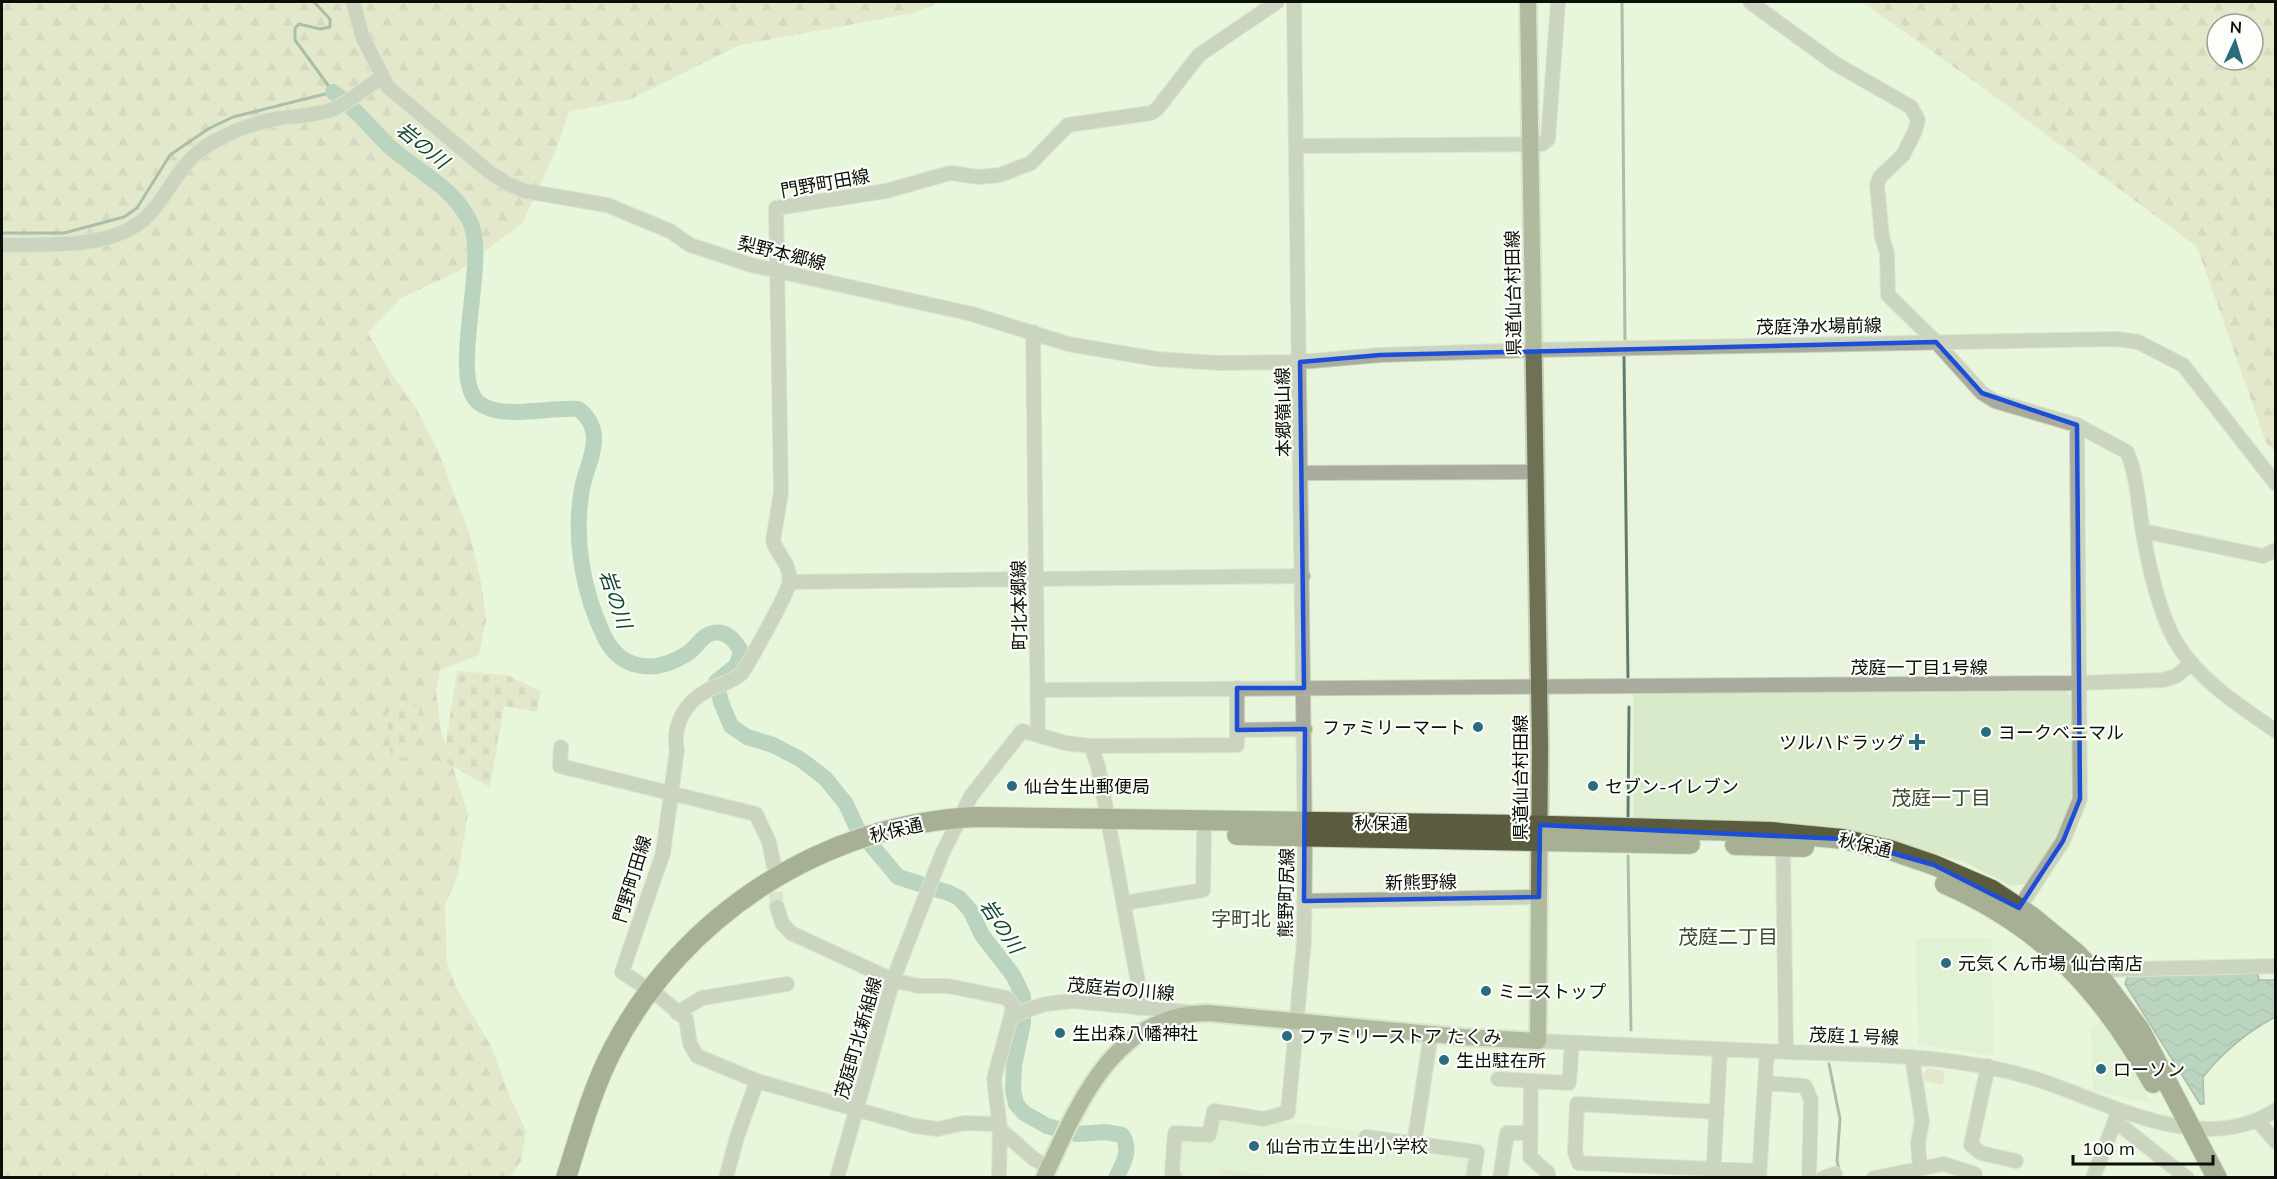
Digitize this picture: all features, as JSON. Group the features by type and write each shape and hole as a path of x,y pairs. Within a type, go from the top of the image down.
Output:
{"highway":[{"name":"秋保通","path":"566,1178 600,1077 628,1022 655,993 693,941 760,887 813,857 885,838 955,825 998,829 1109,826 1540,833 1771,832 1842,839 1934,865 1992,890 2108,1010 2217,1178"},
{"name":"秋保通","path":"1109,826 1204,834 1305,830"},
{"name":"秋保通","path":"1540,833 1784,847 1852,854 1909,868 2015,914 2076,953 2140,1030 2206,1178"},
{"name":"秋保通","path":"578,1178 615,1072 655,993"}],"main road":[{"name":"県道仙台村田線","path":"1528,2 1539,686 1538,1041"},
{"path":"1049,1168 1072,1119 1102,1067 1130,1041 1156,1026 1195,1013 1538,1041"}],"street":[{"name":"梨野本郷線","path":"353,2 363,38 381,78 388,87 488,171 508,184 525,191 607,205 670,231 702,249 751,265 961,311 1068,344 1157,359 1219,363 1300,362"},
{"name":"門野町田線","path":"655,993 622,972 663,853 669,793 677,750 674,738 678,718 707,690 727,684 736,678 747,665 790,582 785,560 773,541 781,492 779,270 774,221 776,208 886,191 950,173 979,177 1017,170 1036,159 1068,125 1151,113 1157,109 1199,55 1277,2"},
{"name":"本郷嶺山線","path":"1294,2 1298,146 1305,830"},
{"path":"1298,146 1542,144 1548,139 1558,2"},
{"path":"1750,2 1834,63 1911,107 1917,120 1915,131 1903,155 1880,177 1877,185 1882,237 1887,253 1886,288 1888,295 1936,342 1982,393 1995,401 2077,425 2127,452 2139,493 2143,531 2154,583 2170,629 2192,663 2227,696 2276,731"},
{"path":"2,244 52,244 98,240 128,230 153,212 184,163 212,143 255,124 316,114 340,106 381,78"},
{"name":"町北本郷線","path":"1033,332 1038,735"},
{"name":"茂庭浄水場前線","path":"1300,362 1380,355 2117,339 2138,342 2184,365 2276,484"},
{"path":"2015,914 2063,841 2080,799 2077,425"},
{"path":"1302,473 1535,472"},
{"path":"2143,531 2263,556 2276,550"},
{"path":"790,582 1303,576"},
{"name":"茂庭一丁目1号線","path":"1039,690 2079,683 2163,680 2176,676 2192,663"},
{"path":"1038,735 1065,743 1090,746 1237,745 1237,688"},
{"path":"1237,730 1305,729"},
{"name":"茂庭町北新組線","path":"837,1178 893,980 919,910 955,825 971,796 1022,731 1038,735"},
{"path":"1090,746 1098,766 1124,903 1138,982 1138,1008"},
{"path":"561,747 560,766 756,814 769,842 774,866"},
{"name":"熊野町尻線","path":"1175,1178 1172,1172 1175,1133 1209,1135 1214,1111 1264,1119 1288,1112 1304,941 1305,830"},
{"path":"1124,903 1203,890 1204,834"},
{"path":"1784,847 1786,1052"},
{"name":"新熊野線","path":"1304,901 1539,897"},
{"path":"777,907 782,923 791,933 893,980 918,986 948,986 1007,998 1013,1006 1014,1015 994,1079 1000,1129 999,1178"},
{"path":"2092,970 2276,966"},
{"path":"677,1013 702,998 787,984"},
{"path":"655,993 686,1020 690,1044 697,1056 757,1081 856,1110 938,1129 964,1123 993,1124 1034,1160 1049,1168"},
{"name":"茂庭岩の川線","path":"1014,1015 1045,1004 1072,1001 1195,1013"},
{"path":"1414,1145 1431,1034"},
{"name":"茂庭１号線","path":"1538,1041 1912,1057 1988,1066 2042,1082 2116,1115 2183,1125 2241,1127 2258,1121 2276,1110"},
{"path":"1498,1079 1569,1083 1572,1043"},
{"path":"1714,1173 1720,1049"},
{"path":"1717,1112 1577,1104 1575,1152 1579,1163 1620,1171 1759,1174 1767,1051"},
{"path":"1912,1057 1922,1121 1918,1143 1920,1167"},
{"path":"1988,1066 1971,1145 1982,1153 2016,1161"},
{"path":"726,1178 737,1137 757,1081"},
{"path":"1532,1081 1530,1157 1548,1173 1548,1178"},
{"path":"1765,1083 1805,1086 1811,1100 1809,1178"},
{"path":"2093,1178 2116,1115 2187,1178"},
{"path":"2258,1121 2276,1142"},
{"path":"1500,1178 1507,1133 1531,1133"},
{"path":"1366,1137 1414,1145 1442,1145 1477,1152 1473,1178"},
{"path":"1874,1178 1944,1164 1975,1174 1974,1178"}],"highlighted area":[{"path":"1936,342 1982,393 2077,425 2080,799 2063,841 2019,908 1934,865 1842,839 1540,825 1539,897 1304,901 1305,729 1237,730 1237,688 1304,688 1300,362 1380,355"}],"shaded area":[{"path":"2066,691 2073,697 2072,791 2067,821 2030,883 2012,886 1962,861 1831,827 1781,822 1633,818 1633,693"},
{"path":"1916,938 1991,938 1994,1056 1918,1044"},
{"path":"2103,1021 2151,1103 2093,1091 2091,1027"},
{"path":"1223,1115 1367,1132 1473,1153 1470,1177 1178,1178 1177,1136 1212,1139 1216,1120"}],"green space":[{"path":"2,2 942,2 913,13 740,45 631,99 569,112 556,150 523,222 459,271 401,298 368,333 391,373 416,408 439,453 469,532 481,581 486,619 479,655 440,670 436,692 441,731 468,814 458,874 445,906 447,963 456,987 491,1046 526,1131 521,1161 510,1177 2,1178"},
{"path":"1862,2 2275,2 2275,452 2266,442 2197,247 1985,89"},
{"path":"457,671 507,675 541,691 537,712 504,706 490,787 443,761"},
{"path":"419,704 417,742 407,746 407,757 391,756 387,713"},
{"path":"1928,1068 1945,1071 1943,1085 1925,1081 1923,1074"},
{"path":"1221,1169 1276,1177 1220,1177"}],"water":[{"path":"2258,974 2259,980 2275,980 2275,1017 2236,1043 2203,1077 2204,1104 2200,1104 2125,984 2128,975"}],"waterway":[{"path":"2,233 64,233 124,217 137,208 170,155 208,129 233,117 333,92 295,40 295,28 299,24 320,29 330,27 330,19 314,2"},
{"path":"1622,2 1625,344"},
{"name":"岩の川","path":"333,92 389,146 445,190 464,211 471,224 475,242 475,265 467,346 467,370 470,390 479,403 500,411 513,412 578,409 591,424 594,443 582,489 579,545 590,601 604,636 612,648 620,657 631,663 653,666 677,660 709,634 722,633 733,640 741,651 737,665 716,682 731,726 747,737 773,745 800,759 825,778 846,804 857,828 898,877 949,893 959,898 970,910 982,935 1013,975 1023,996 1023,1023 1014,1065 1013,1090 1016,1104 1024,1113 1047,1126 1077,1134 1105,1132 1122,1135 1126,1152 1116,1178"},
{"path":"1624,357 1628,679"},
{"path":"1628,817 1629,707"},
{"path":"1628,856 1631,1030"},
{"path":"1829,1064 1840,1119 1837,1161 1841,1178"}],"tunnel":[{"path":"774,871 777,907"}],"place":[{"name":"ファミリーマート","path":"1478,727"},
{"name":"ヨークベニマル","path":"1986,732"},
{"name":"ツルハドラッグ","path":"1917,742"},
{"name":"仙台生出郵便局","path":"1012,786"},
{"name":"セブン-イレブン","path":"1593,786"},
{"name":"元気くん市場 仙台南店","path":"1946,963"},
{"name":"ミニストップ","path":"1486,991"},
{"name":"生出森八幡神社","path":"1060,1033"},
{"name":"ファミリーストア たくみ","path":"1287,1036"},
{"name":"生出駐在所","path":"1444,1060"},
{"name":"ローソン","path":"2101,1069"},
{"name":"仙台市立生出小学校","path":"1254,1146"}],"district":[{"name":"茂庭一丁目","path":"1941,797"},
{"name":"字町北","path":"1241,918"},
{"name":"茂庭二丁目","path":"1728,936"}]}
